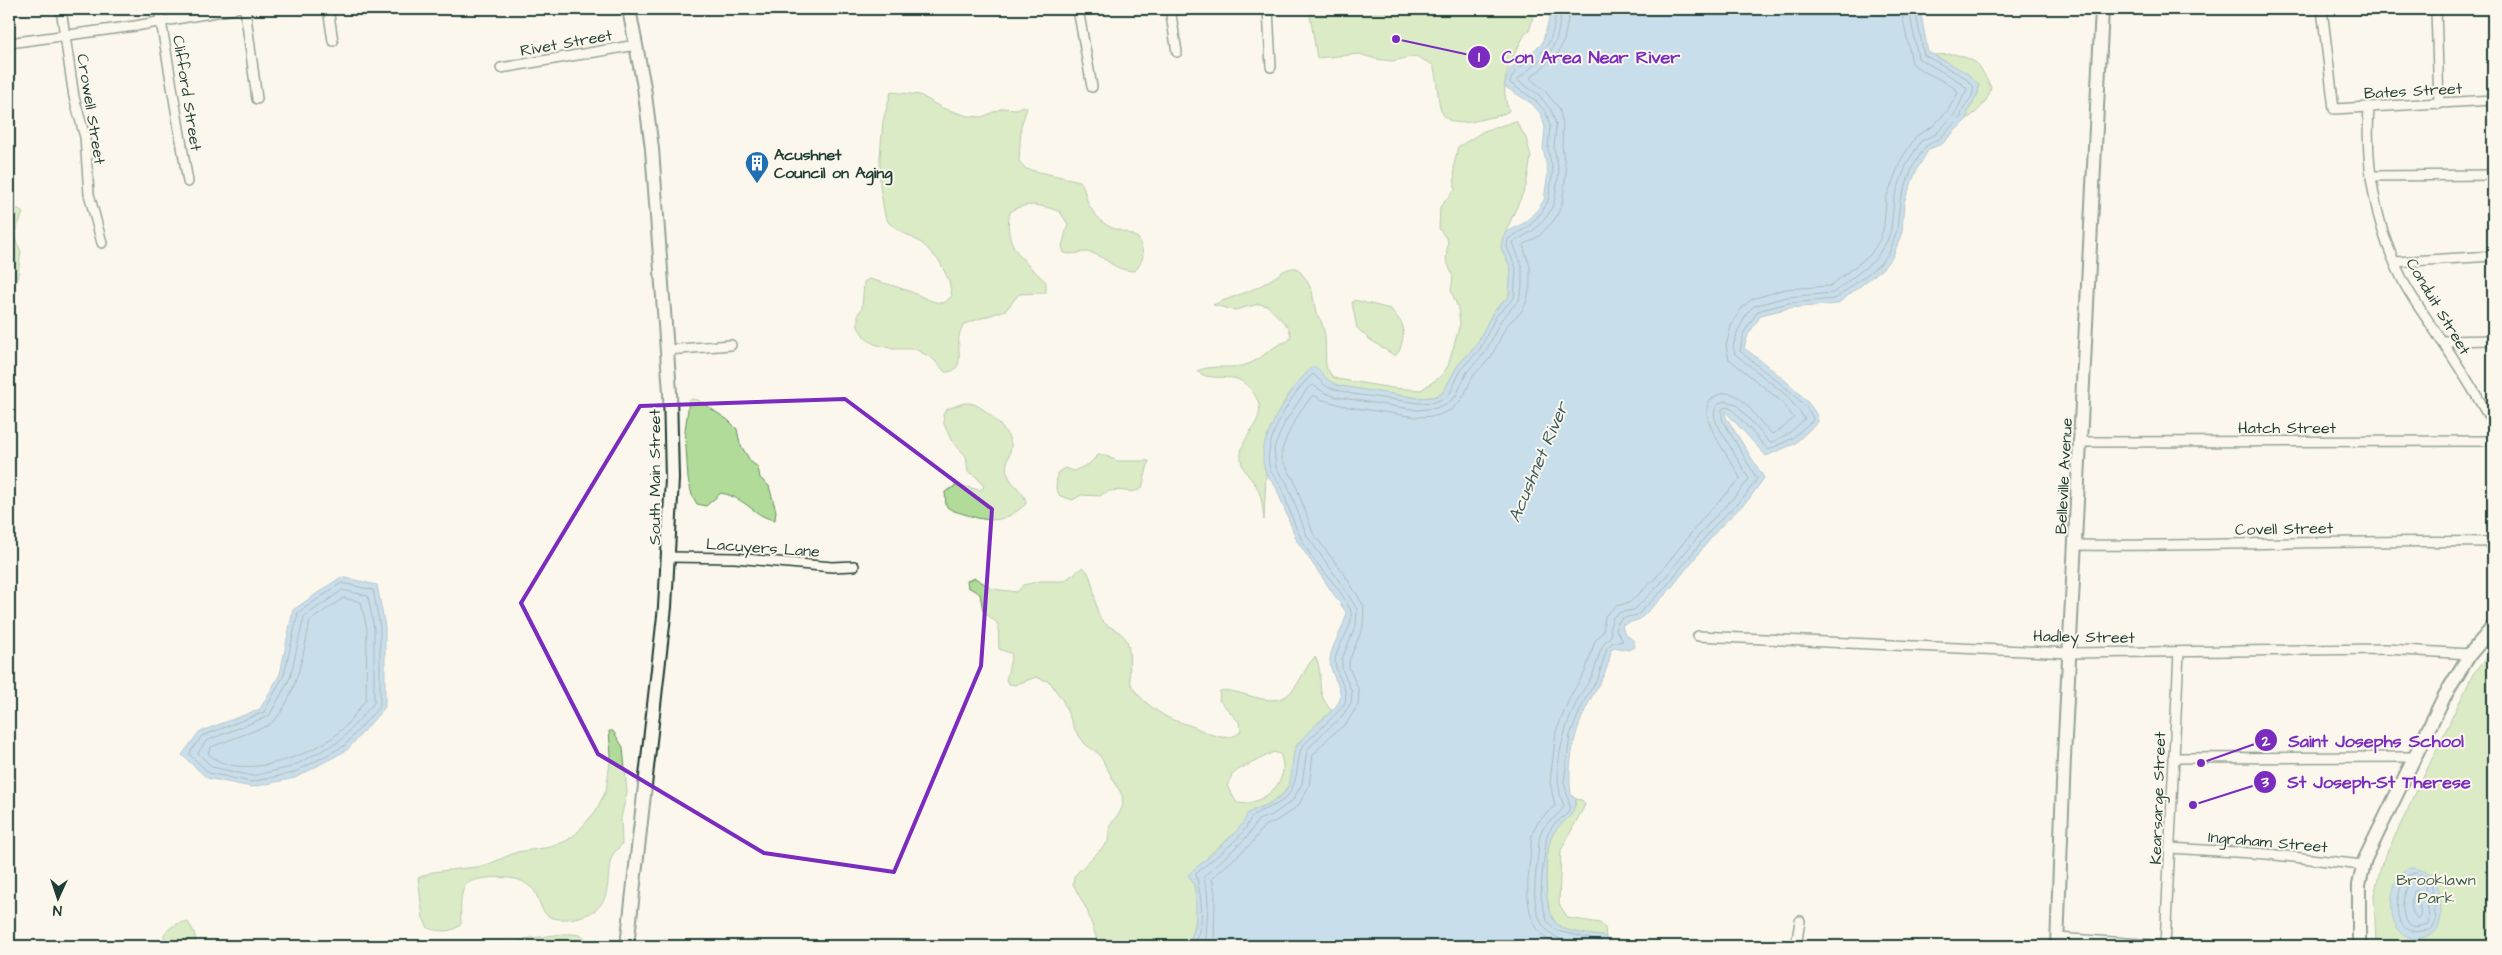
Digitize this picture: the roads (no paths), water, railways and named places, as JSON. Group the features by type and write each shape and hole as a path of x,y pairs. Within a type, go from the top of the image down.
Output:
{"main road":[{"name":"South Main Street","path":"627,946 669,558 672,455 667,350 651,136 629,9"},
{"name":"Belleville Avenue","path":"2057,942 2069,653 2102,9"},
{"path":"2360,946 2358,906 2362,865 2440,702 2470,654 2493,627"}],"street":[{"name":"Crowell Street","path":"61,9 74,96 85,137 89,194 102,243"},
{"name":"Clifford Street","path":"159,9 188,182"},
{"path":"9,43 161,22 234,9"},
{"path":"245,9 257,99"},
{"path":"328,9 333,41"},
{"path":"1078,9 1092,86"},
{"path":"1170,9 1177,52"},
{"path":"1268,9 1271,67"},
{"name":"Bates Street","path":"2322,9 2334,109 2493,100"},
{"path":"2436,9 2439,104"},
{"name":"Rivet Street","path":"501,68 636,45"},
{"name":"Conduit Street","path":"2369,107 2367,143 2371,176 2380,220 2395,262 2409,292 2442,341 2493,424"},
{"path":"2371,176 2493,175"},
{"path":"2395,262 2493,256"},
{"path":"2442,341 2493,340"},
{"path":"667,350 731,346"},
{"name":"Hatch Street","path":"2081,442 2493,440"},
{"name":"Covell Street","path":"2075,544 2166,546 2426,541 2493,542"},
{"name":"Lacuyers Lane","path":"669,558 735,558 832,567 854,566"},
{"name":"Hadley Street","path":"1698,636 2069,653 2386,649 2470,654"},
{"name":"Kearsarge Street","path":"2165,946 2179,652"},
{"path":"2173,758 2414,757"},
{"name":"Ingraham Street","path":"2170,848 2266,854 2362,865"},
{"path":"1796,946 1800,921"},
{"path":"2057,942 2169,946"}],"water":[{"name":"Acushnet River","path":"1552,9 1920,9 1928,52 1967,73 1979,85 1967,119 1942,144 1929,149 1917,169 1904,202 1902,232 1893,256 1882,269 1837,304 1789,308 1761,315 1748,335 1744,348 1800,394 1816,414 1818,422 1794,444 1766,456 1725,411 1726,417 1764,478 1749,499 1719,528 1667,593 1640,619 1622,625 1624,633 1634,641 1635,647 1628,650 1614,647 1611,650 1606,671 1579,724 1573,747 1570,771 1571,795 1576,799 1575,806 1570,816 1555,830 1549,844 1546,869 1547,896 1549,908 1558,925 1574,932 1606,937 1608,946 1197,946 1190,940 1196,925 1196,893 1193,882 1188,875 1231,837 1244,821 1247,814 1271,803 1284,793 1292,774 1296,748 1303,738 1338,704 1340,699 1340,690 1330,665 1330,659 1346,612 1297,541 1276,487 1266,474 1263,462 1263,447 1276,416 1298,382 1313,366 1334,384 1340,386 1419,398 1434,397 1442,394 1458,365 1476,346 1493,312 1509,296 1511,268 1501,248 1503,237 1507,232 1526,222 1538,209 1544,200 1548,172 1543,149 1545,127 1541,114 1531,103 1504,86 1510,69 1542,44"},
{"path":"341,577 377,585 385,627 385,707 347,750 295,778 252,787 207,778 182,755 199,732 260,709 280,674 293,610"},
{"path":"2415,868 2432,874 2439,896 2441,913 2438,928 2434,933 2423,937 2411,938 2403,934 2393,919 2392,899 2401,873"}],"place":[{"name":"Con Area Near River","path":"1396,39"},
{"name":"Acushnet Council on Aging","path":"757,184"},
{"name":"Saint Josephs School","path":"2201,763"},
{"name":"St Joseph-St Therese","path":"2193,805"}],"park label":[{"name":"Brooklawn Park","path":"2436,888"}]}
